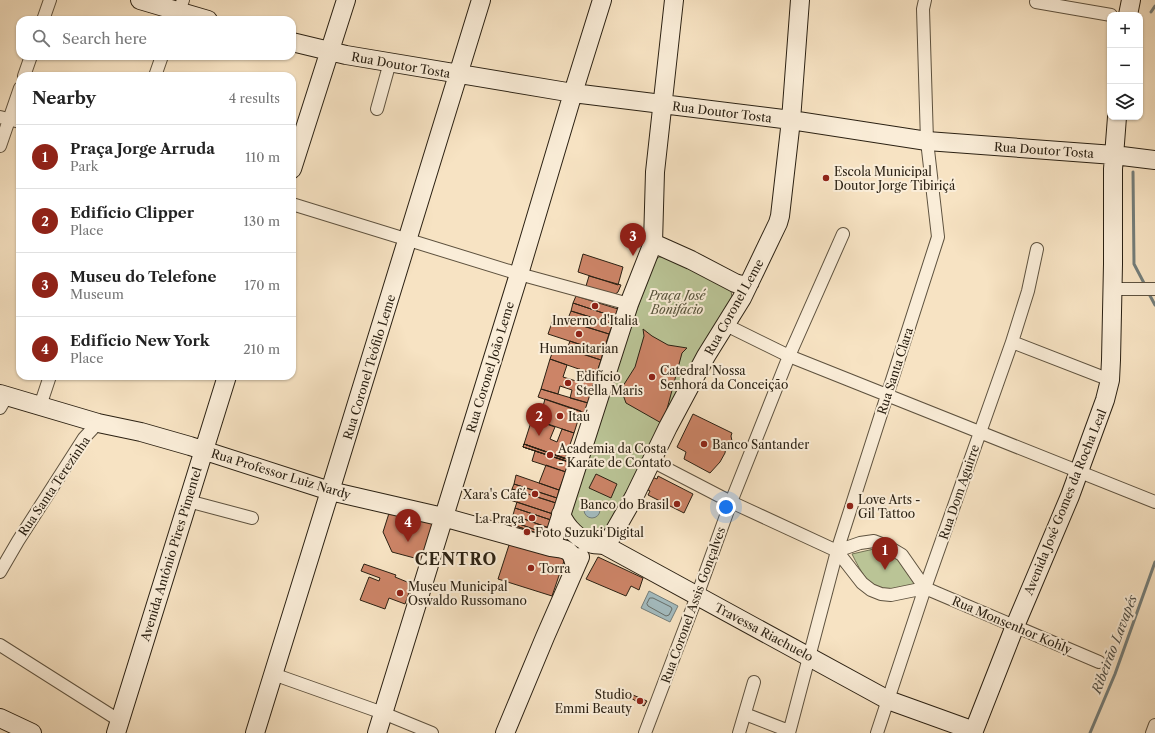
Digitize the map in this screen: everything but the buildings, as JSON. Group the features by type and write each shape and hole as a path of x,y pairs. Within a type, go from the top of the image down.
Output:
{"street":[{"path":"44,16 50,0"},
{"path":"140,0 195,16"},
{"path":"296,157 346,0"},
{"name":"Rua Coronel Teófilo Leme","path":"255,733 481,0"},
{"name":"Rua Coronel João Leme","path":"377,733 602,0"},
{"path":"551,547 629,304 653,243 655,172 674,0"},
{"name":"Rua Coronel Leme","path":"606,546 634,497 706,356 778,223 791,120 800,0"},
{"name":"Rua Santa Clara","path":"789,732 837,551 938,238 928,141 924,10 925,0"},
{"path":"1129,12 1131,0"},
{"path":"1035,5 1107,14"},
{"name":"Rua Doutor Tosta","path":"296,43 330,52 458,75 573,93 791,120 928,141 1114,155 1155,160"},
{"path":"25,72 30,60"},
{"path":"156,72 161,60"},
{"path":"377,109 390,62"},
{"path":"0,146 16,101"},
{"name":"Avenida José Gomes da Rocha Leal","path":"976,732 1015,626 1070,496 1105,400 1110,380 1113,289 1114,155 1117,120"},
{"path":"296,205 519,274 629,304"},
{"name":"Rua Coronel Assis Gonçalves","path":"645,733 698,596 731,502 789,356 843,234"},
{"path":"653,243 691,260 742,288"},
{"name":"Rua Dom Aguirre","path":"877,733 1012,342 1028,291 1037,249"},
{"path":"1113,289 1148,289"},
{"path":"724,324 789,356 1155,502"},
{"path":"1012,342 1110,380"},
{"path":"40,406 49,380"},
{"name":"Avenida Antônio Pires Pimentel","path":"118,727 226,380"},
{"name":"Rua Professor Luiz Nardy","path":"2,399 40,406 98,423 141,432 203,450 330,491 443,517 551,547 560,548 569,551 573,557 575,567"},
{"name":"Rua Santa Terezinha","path":"0,572 18,541 84,438 98,423"},
{"path":"652,461 731,502 837,551 862,583 871,590 891,596 926,588 902,555 887,546 874,541 860,543 837,551"},
{"path":"188,502 252,518"},
{"name":"Travessa Riachuelo","path":"561,514 564,522 571,530 588,542 606,546 888,700 976,732"},
{"path":"505,733 575,567 588,542"},
{"name":"Rua Monsenhor Kohly","path":"926,588 1099,662"},
{"path":"0,645 118,727"},
{"path":"273,674 383,713 432,733"},
{"path":"740,733 754,682"},
{"path":"745,714 789,732"},
{"path":"0,718 32,733"},
{"path":"1152,733 1155,725"}],"green space":[{"name":"Praça José Bonifácio","path":"659,257 668,257 731,291 732,297 605,536 597,539 569,520 583,466 653,263"},
{"path":"874,549 893,554 918,584 894,591 879,589 873,585 863,574 852,554"}],"water":[{"path":"589,502 595,502 600,507 598,516 595,518 589,518 584,513 584,507"},
{"path":"649,591 678,606 670,622 641,608"}],"waterway":[{"name":"Ribeirão Lavapés","path":"1151,12 1155,6"},
{"name":"Ribeirão Lavapés","path":"1133,172 1134,264 1145,285"},
{"name":"Ribeirão Lavapés","path":"1148,292 1155,305"},
{"name":"Ribeirão Lavapés","path":"1090,733 1115,674 1155,562"}],"place":[{"name":"Escola Municipal Doutor Jorge Tibiriçá","path":"826,178"},
{"name":"Museu do Telefone","path":"633,256"},
{"name":"Inverno d'Italia","path":"595,306"},
{"name":"Humanitarian","path":"579,334"},
{"name":"Catedral Nossa Senhora da Conceição","path":"652,377"},
{"name":"Edifício Stella Maris","path":"568,383"},
{"name":"Itaú","path":"560,416"},
{"name":"Edifício Clipper","path":"539,436"},
{"name":"Banco Santander","path":"704,444"},
{"name":"Academia da Costa - Karate de Contato","path":"550,455"},
{"name":"Xara's Café","path":"535,494"},
{"name":"Banco do Brasil","path":"677,504"},
{"name":"Love Arts - Gil Tattoo","path":"850,506"},
{"name":"La Praça","path":"532,518"},
{"name":"Foto Suzuki Digital","path":"527,532"},
{"name":"Edifício New York","path":"408,542"},
{"name":"Torra","path":"531,568"},
{"name":"Praça Jorge Arruda","path":"885,570"},
{"name":"Museu Municipal Oswaldo Russomano","path":"400,593"},
{"name":"Studio Emmi Beauty","path":"640,701"}],"district":[{"name":"CENTRO","path":"456,559"}]}
